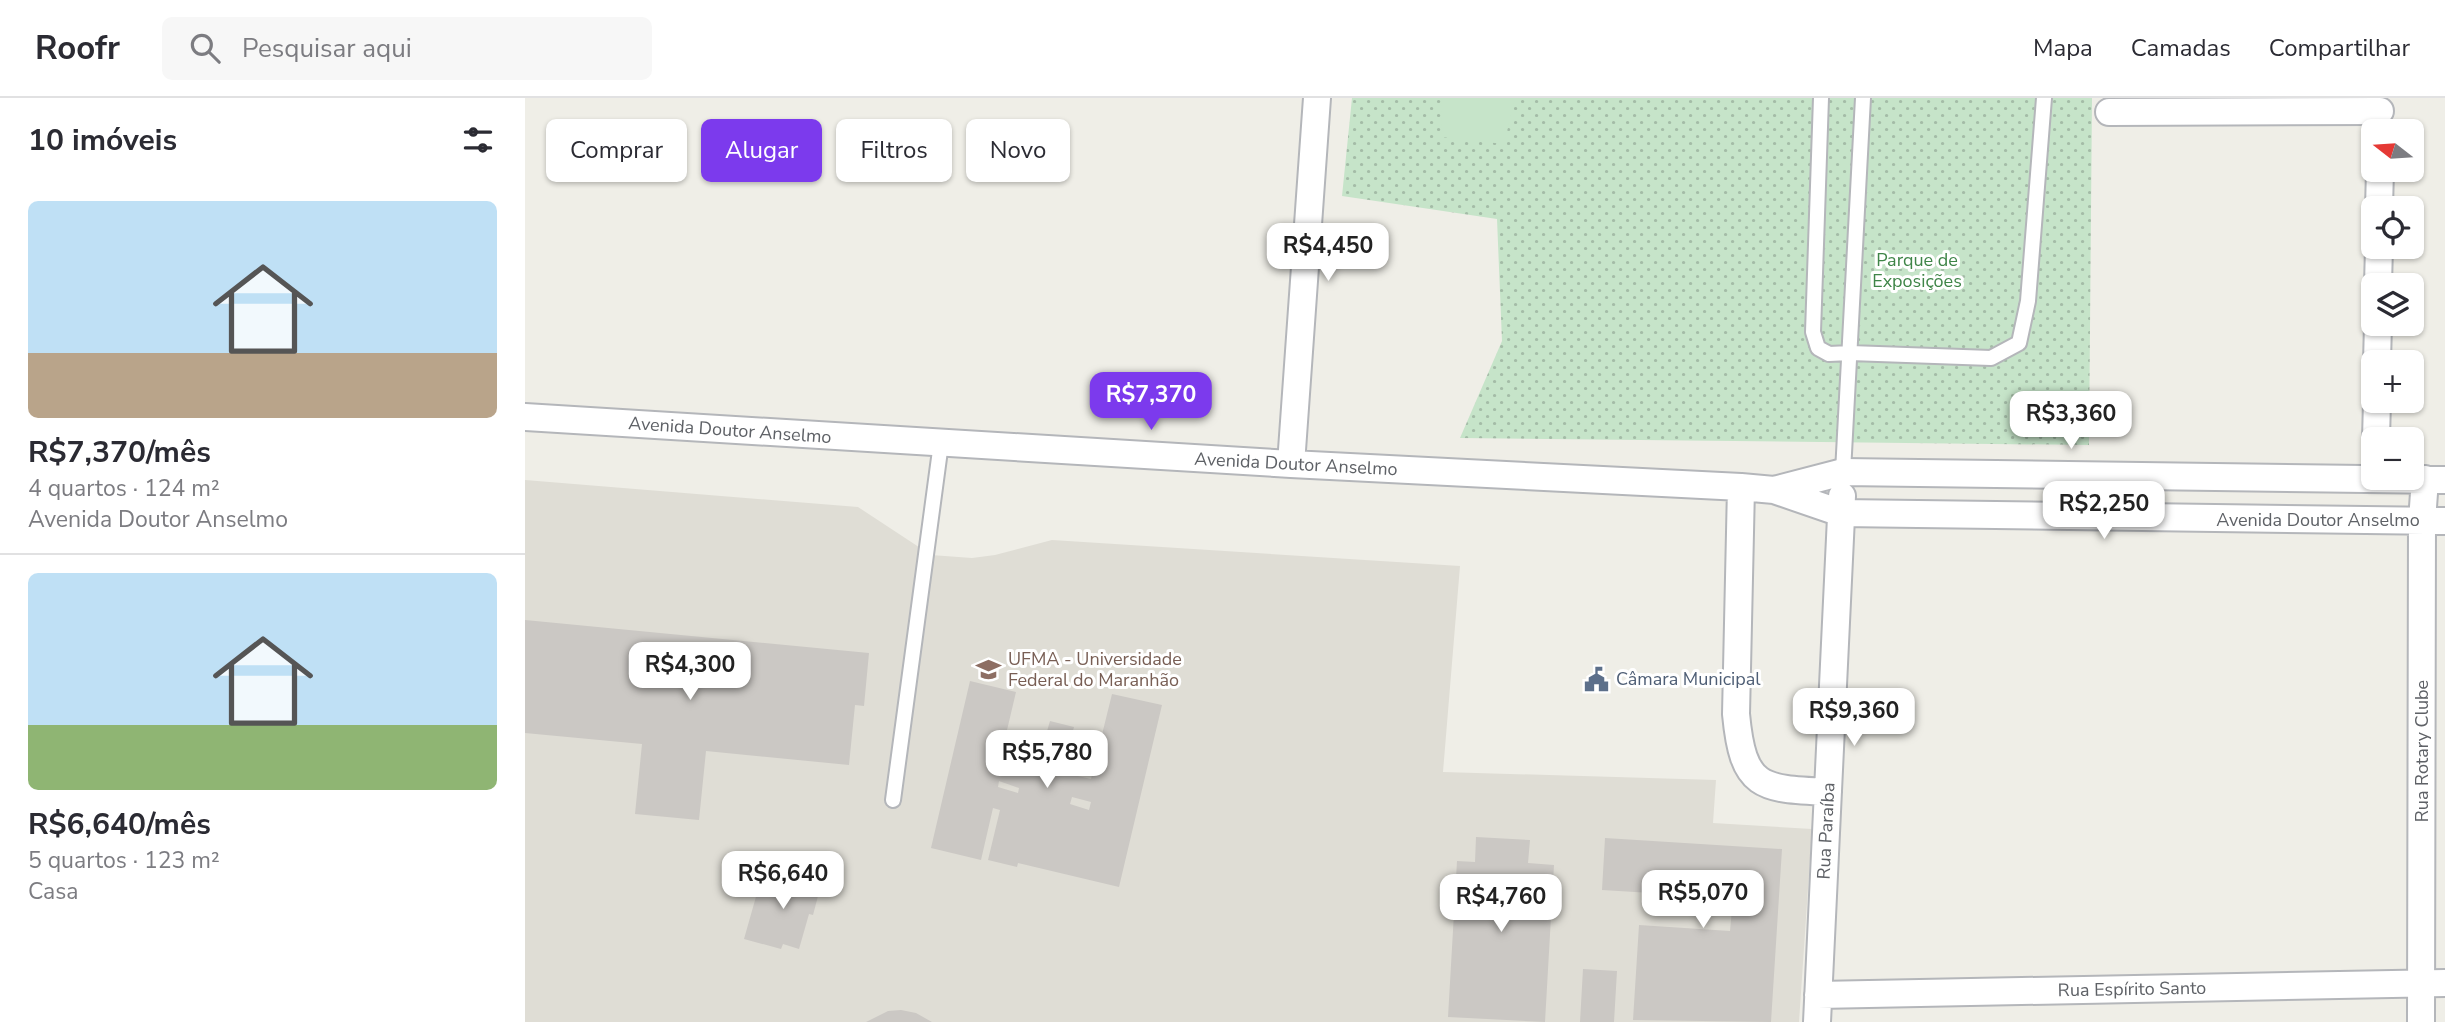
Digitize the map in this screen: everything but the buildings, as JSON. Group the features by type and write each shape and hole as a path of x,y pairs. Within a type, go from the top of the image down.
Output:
{"street":[{"path":"1291,464 1317,98"},
{"path":"2109,112 2380,113"},
{"name":"Avenida Doutor Anselmo","path":"525,417 1291,464 1741,487 1774,490 1841,513 2433,521"},
{"name":"Avenida Doutor Anselmo","path":"1774,490 1843,472 2361,478"},
{"name":"Rua Paraíba","path":"1817,1022 1843,472"},
{"name":"Rua Rotary Clube","path":"2421,1022 2434,983 2435,479"},
{"path":"1741,487 1737,713 1739,738 1748,770 1762,783 1782,790 1828,792"},
{"path":"2376,490 2377,521"},
{"name":"Rua Espírito Santo","path":"1818,995 2434,983"}],"lane":[{"path":"1821,98 1814,332 1818,348 1829,354 1850,352 1991,358 2019,343 2028,301 2044,98"},
{"path":"1843,472 1863,98"},
{"path":"893,800 941,443"}],"shaded area":[{"name":"UFMA - Universidade Federal do Maranhão","path":"525,480 858,507 931,555 972,558 995,555 1052,540 1460,566 1443,772 1716,780 1713,823 1812,829 1799,1022 525,1022"}],"green space":[{"name":"Parque de Exposições","path":"1352,98 2092,98 2089,445 1460,438 1502,341 1497,219 1342,196"},
{"path":"1442,98 1515,98 1504,144 1441,137"}],"place":[{"name":"UFMA - Universidade Federal do Maranhão","path":"988,669"},
{"name":"Câmara Municipal","path":"1596,679"}]}
